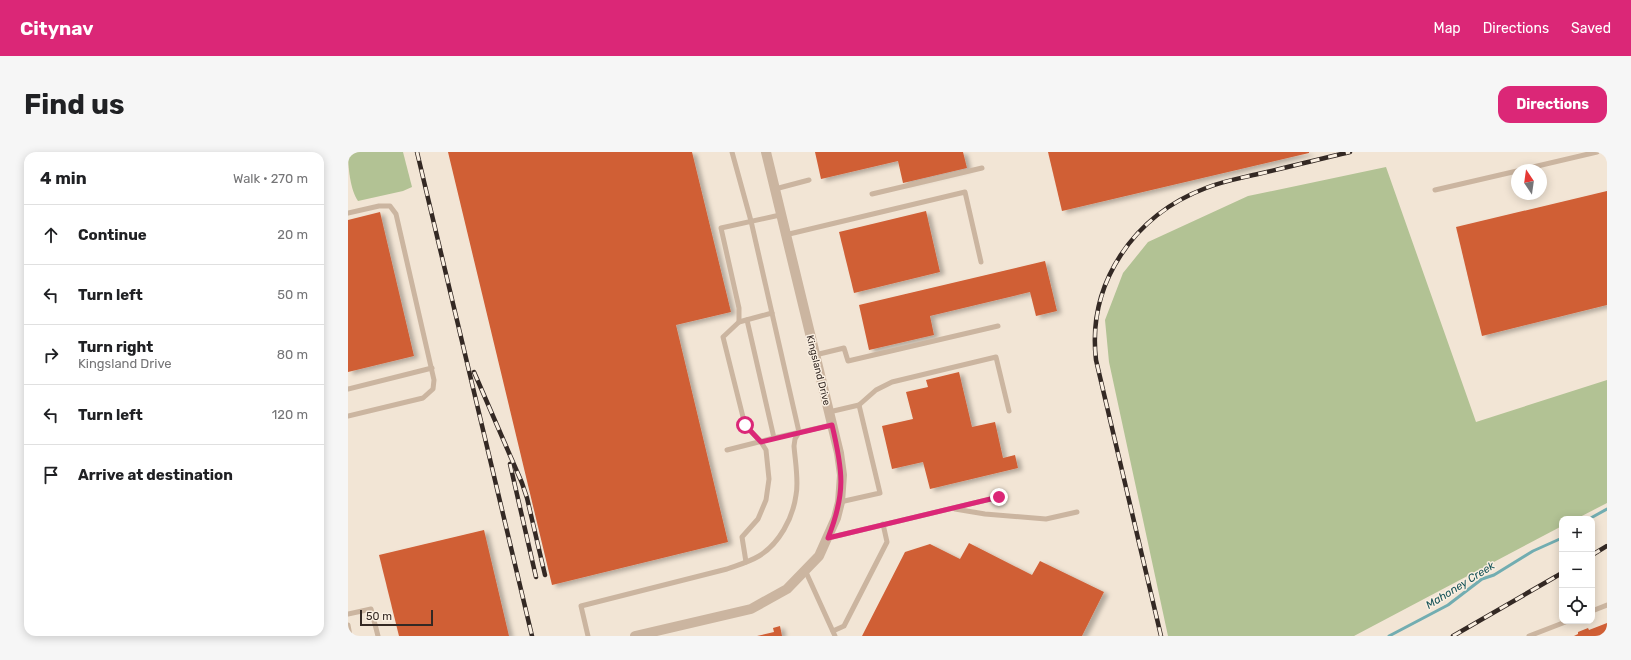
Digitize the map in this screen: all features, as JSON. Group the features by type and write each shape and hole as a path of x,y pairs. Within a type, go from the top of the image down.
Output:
{"street":[{"name":"Kingsland Drive","path":"635,636 751,609 787,589 819,556 836,518 840,502 842,474 839,453 780,215 766,152"}],"lane":[{"path":"588,636 581,606 727,569 760,556 778,539 791,515 797,494 794,446 795,439 799,432 751,221 732,152"},
{"path":"1544,164 1597,152"},
{"path":"872,194 982,168"},
{"path":"1435,190 1511,172"},
{"path":"774,189 810,180"},
{"path":"785,234 965,192 981,262"},
{"path":"348,213 379,206 390,206 396,214 434,380 433,389 423,398 348,416"},
{"path":"739,322 739,308 721,228 780,215"},
{"path":"746,562 742,537 758,519 766,500 769,479 766,450 761,442 745,425 723,337 739,322 772,313"},
{"path":"747,320 774,438"},
{"path":"815,355 844,348 848,361 998,326"},
{"path":"829,412 859,405 876,390 892,382 996,357 1009,411"},
{"path":"348,389 432,368"},
{"path":"840,502 880,493 859,405"},
{"path":"727,450 832,425"},
{"path":"828,538 999,497"},
{"path":"952,508 985,514 1046,519 1078,512"},
{"path":"805,570 834,633 844,626 887,542 883,524"},
{"path":"1595,610 1607,606"},
{"path":"348,614 372,609 378,636"},
{"path":"1530,636 1560,624"},
{"path":"348,625 350,636"}],"green space":[{"path":"348,152 403,152 412,187 403,191 358,201 351,184"},
{"path":"1386,167 1476,422 1607,380 1607,503 1582,516 1559,516 1559,528 1354,636 1168,636 1109,362 1105,320 1123,273 1148,242 1248,196"}],"building":[{"path":"448,152 692,152 731,312 676,325 728,542 552,585"},
{"path":"815,152 963,152 967,168 903,183 898,161 821,179"},
{"path":"1048,152 1309,152 1309,153 1062,211"},
{"path":"1607,191 1607,305 1482,336 1456,227"},
{"path":"926,211 940,272 854,293 839,232"},
{"path":"380,212 414,356 348,372 348,220"},
{"path":"1045,261 1057,311 1036,316 1030,292 930,316 934,335 869,350 859,305"},
{"path":"959,372 972,427 995,422 1003,458 1015,455 1018,468 930,489 923,462 892,469 882,426 913,419 906,392 928,387 926,380"},
{"path":"484,530 509,636 399,636 379,555"},
{"path":"969,543 1032,575 1040,561 1104,592 1082,636 862,636 905,552 930,544 960,559"},
{"path":"1607,623 1607,636 1574,636 1578,634 1578,632 1588,628 1589,630"},
{"path":"780,626 782,636 757,636 774,632 773,628"}],"waterway":[{"name":"Mahoney Creek","path":"1594,516 1607,509"},
{"name":"Mahoney Creek","path":"1389,636 1448,605 1482,579 1494,575 1533,551 1559,539"}],"railway":[{"path":"417,152 532,636"},
{"path":"1161,636 1096,360 1095,332 1099,304 1108,279 1121,255 1137,234 1157,215 1180,200 1206,188 1225,182 1350,152"},
{"path":"474,372 522,483 527,498 545,575"},
{"path":"510,464 536,577"},
{"path":"1595,553 1607,546"},
{"path":"1453,636 1559,575"}],"route":[{"path":"745,425 761,442 832,425 839,453 842,474 840,502 836,518 828,538 999,497"}]}
